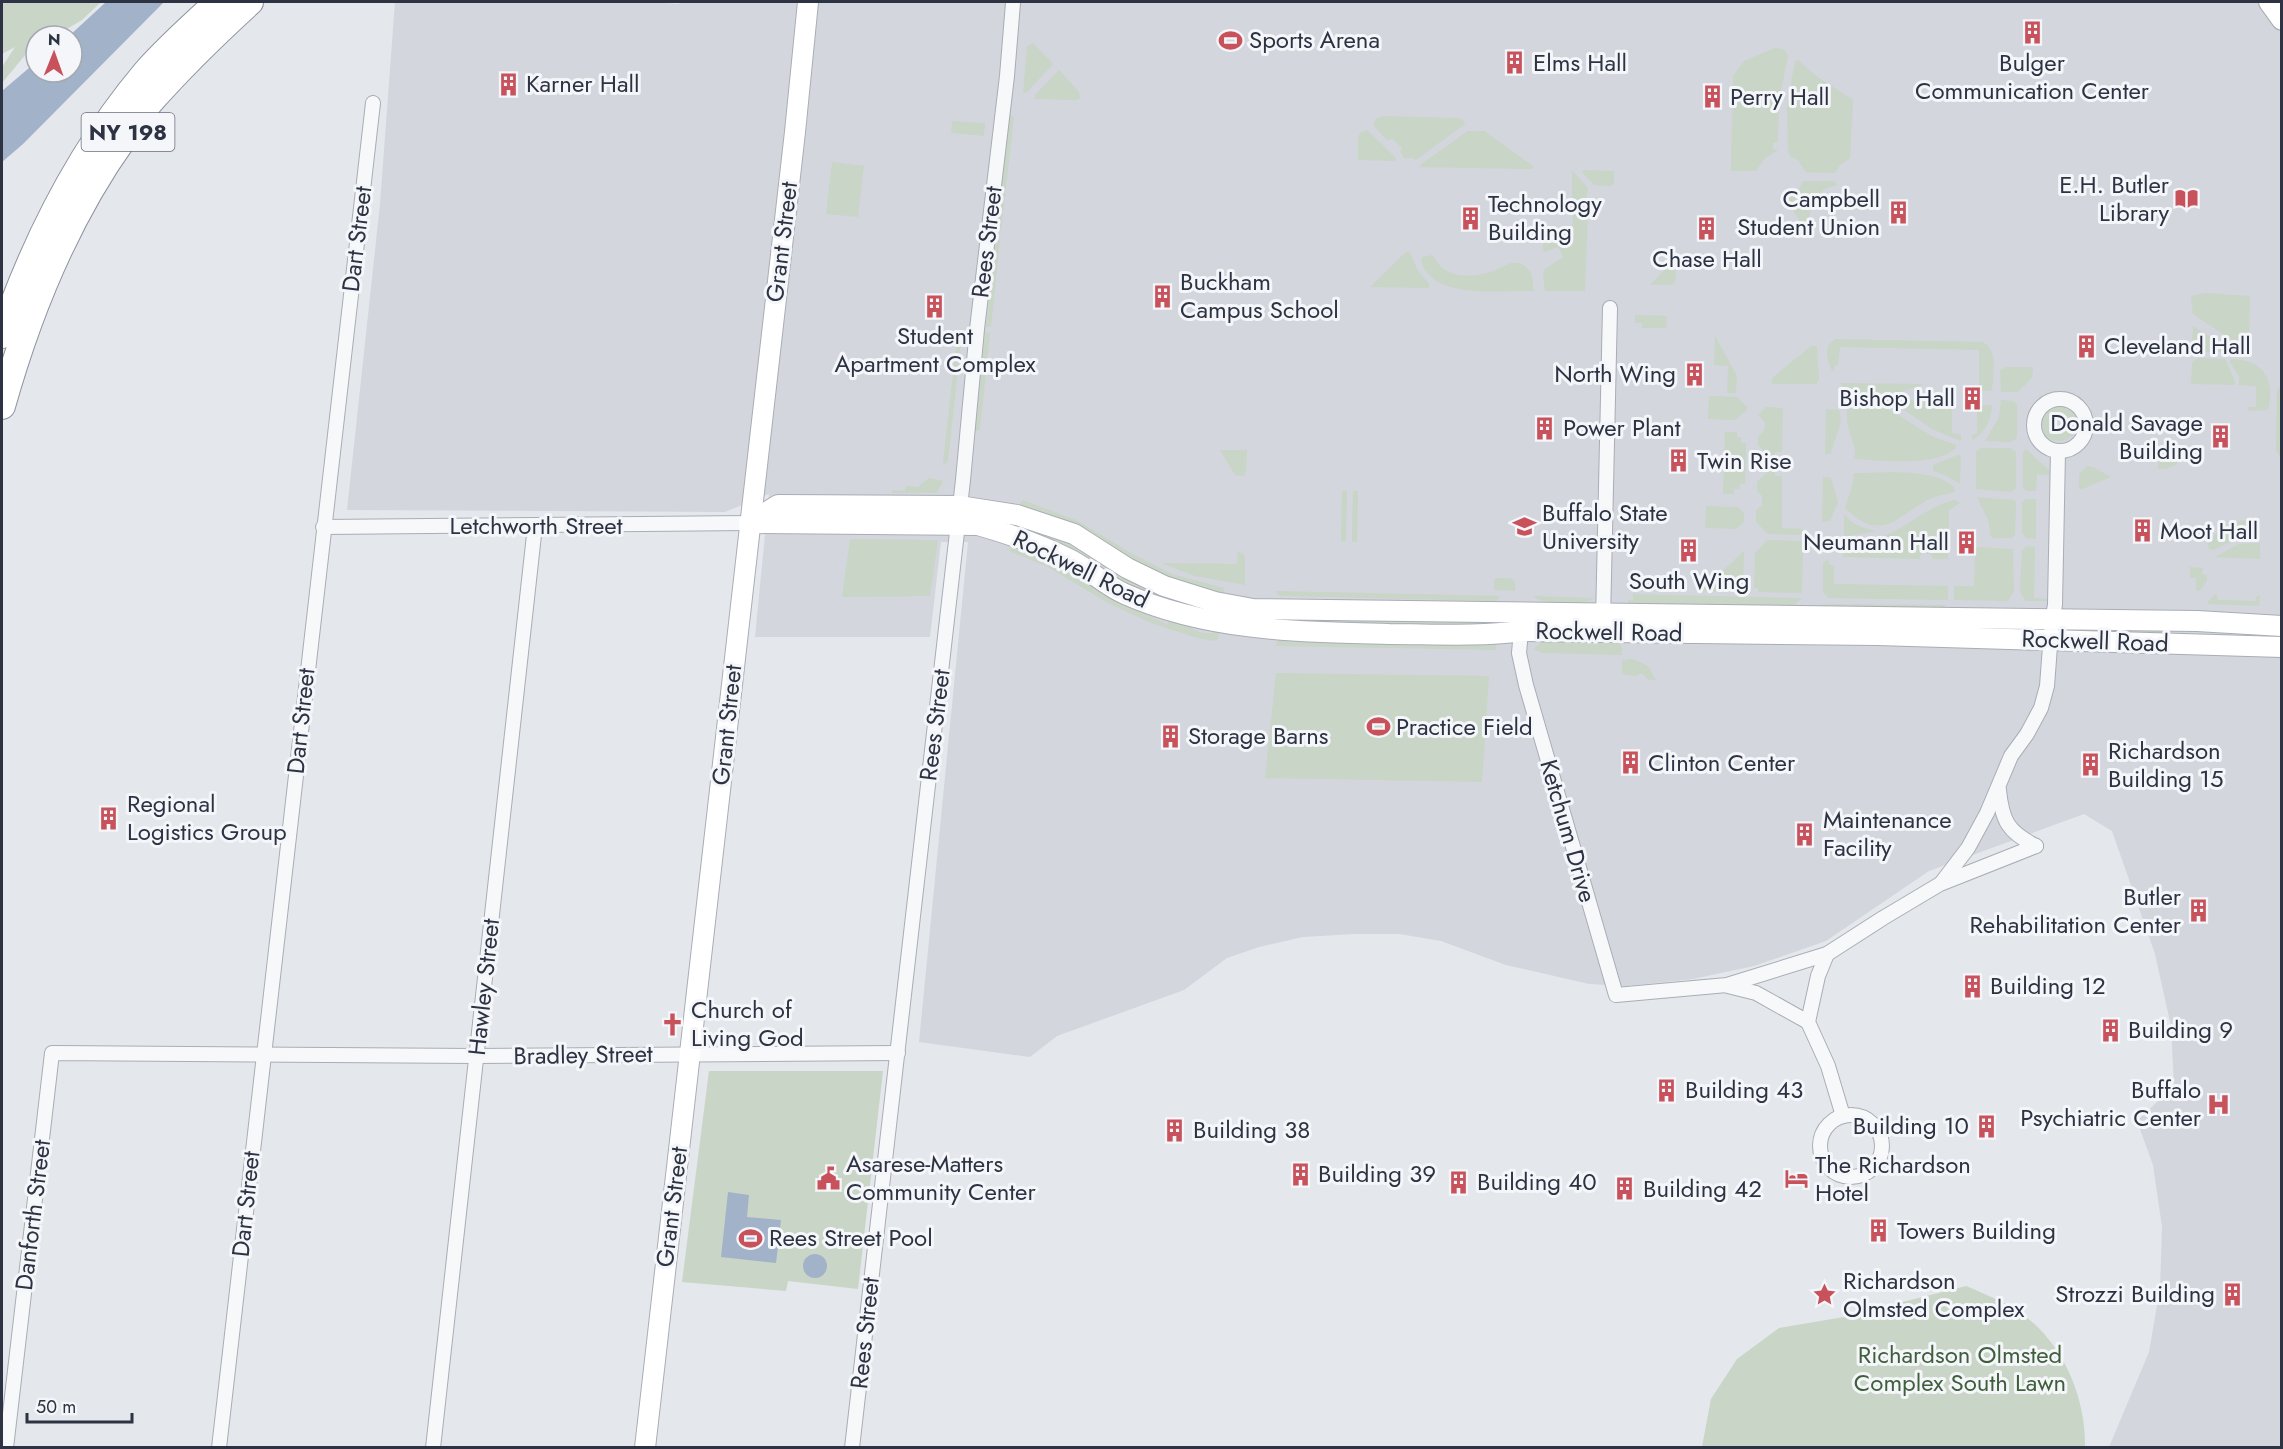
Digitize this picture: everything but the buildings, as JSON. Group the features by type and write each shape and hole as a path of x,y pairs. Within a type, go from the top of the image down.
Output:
{"highway":[{"name":"NY 198","path":"2,406 14,364 30,285 75,170 147,71 218,2"},
{"name":"NY 198","path":"2,335 30,285 108,160 150,102 210,39 250,2"}],"street":[{"name":"Grant Street","path":"645,1448 808,2"},
{"path":"2269,2 2282,20"},
{"name":"Rees Street","path":"852,1448 958,515 1013,3"},
{"name":"Dart Street","path":"219,1448 373,103"},
{"path":"1603,622 1610,308"},
{"path":"1940,884 1968,848 2011,756 2027,734 2041,708 2047,686 2055,605 2058,451"},
{"name":"Letchworth Street","path":"323,527 749,523 958,515"},
{"name":"Rockwell Road","path":"958,515 1017,515 1074,534 1127,568 1164,586 1215,602 1253,609 1603,622 1821,634 2282,647"},
{"name":"Rockwell Road","path":"958,515 978,525 1013,535 1073,561 1124,594 1170,611 1252,628 1306,633 1489,635 1603,622 2052,620 2197,621 2282,626"},
{"name":"Hawley Street","path":"433,1448 535,526"},
{"name":"Ketchum Drive","path":"1521,631 1519,653 1526,685 1616,995 1727,985"},
{"path":"1727,985 1827,954 1940,884 2036,846 2016,834 2004,821 1998,788"},
{"path":"1808,1022 1818,976 1827,954"},
{"path":"1727,985 1756,993 1808,1022 1828,1066 1843,1116"},
{"name":"Bradley Street","path":"52,1053 476,1056 898,1053"},
{"name":"Danforth Street","path":"6,1448 52,1053"},
{"path":"1843,1116 1864,1117 1879,1132 1882,1142 1882,1153 1877,1163 1870,1171 1860,1176 1841,1175 1825,1164 1821,1155 1822,1135 1834,1120 1843,1116"}],"shaded area":[{"name":"Buffalo State University","path":"395,2 651,2 678,4 683,2 2281,2 2281,1447 2109,1447 2149,1352 2160,1288 2162,1227 2153,1165 2137,1121 2174,1086 2171,1026 2155,954 2112,831 2084,814 1929,871 1826,941 1754,966 1693,979 1627,986 1589,984 1506,965 1441,941 1399,934 1303,937 1259,947 1227,958 1184,990 1057,1036 1030,1057 919,1042 968,542 941,542 930,637 755,637 769,494 725,512 347,510 380,204"}],"green space":[{"path":"2,2 101,2 75,24 24,24 24,56 2,83 2,67 15,47 2,54"},
{"path":"1033,43 1053,64 1027,92 1023,93 1027,46"},
{"path":"1775,48 1784,49 1788,56 1779,101 1778,142 1773,143 1773,149 1778,150 1765,158 1756,171 1731,171 1733,76 1744,61"},
{"path":"1798,60 1816,76 1853,100 1850,158 1840,165 1835,173 1806,172 1798,160 1791,157 1788,152 1787,104 1795,62"},
{"path":"1059,70 1079,92 1080,98 1077,100 1035,99 1035,95"},
{"path":"1009,114 1014,117 1001,231 997,228"},
{"path":"1383,116 1458,118 1465,124 1416,160 1405,159 1400,152 1402,148 1393,139 1387,140 1373,125 1377,118"},
{"path":"952,121 985,123 984,136 951,133"},
{"path":"1367,130 1396,158 1395,161 1358,160 1358,137 1361,132"},
{"path":"1468,131 1484,131 1533,166 1533,169 1420,167"},
{"path":"832,162 864,166 858,217 826,214"},
{"path":"1572,170 1588,188 1586,200 1572,200"},
{"path":"1584,170 1614,171 1614,184 1594,185 1582,172"},
{"path":"1803,181 1835,181 1837,185 1822,192 1813,203 1808,233 1788,203 1788,198 1798,191"},
{"path":"1574,207 1588,209 1585,291 1545,291 1543,275 1545,269 1563,257 1558,247 1545,252 1543,241 1571,238"},
{"path":"1000,239 991,327 986,327 995,242"},
{"path":"1406,252 1410,252 1417,269 1429,284 1429,288 1370,287"},
{"path":"1433,255 1443,268 1465,276 1482,274 1518,263 1530,271 1534,291 1475,291 1446,285 1434,279 1423,267 1422,257"},
{"path":"1677,257 1675,283 1650,285"},
{"path":"2205,293 2250,296 2249,348 2247,350 2193,314 2191,296"},
{"path":"1635,315 1667,316 1666,328 1642,328 1642,323 1635,323"},
{"path":"2193,326 2234,352 2197,352 2192,347"},
{"path":"985,332 990,333 980,429 975,432"},
{"path":"959,336 961,342 948,461 944,465 957,338"},
{"path":"1715,336 1737,376 1736,393 1727,393 1728,366 1714,365"},
{"path":"1836,339 1982,342 1991,350 1993,357 1992,391 1979,390 1979,350 1840,347 1838,365 1835,365 1833,372 1827,350"},
{"path":"1811,346 1817,346 1819,379 1816,384 1772,384 1772,378"},
{"path":"2198,358 2225,359 2235,385 2191,384 2192,362"},
{"path":"2231,359 2251,363 2264,373 2270,389 2268,410 2248,411 2248,407 2256,407 2256,386 2239,385 2239,377 2230,362"},
{"path":"2006,367 2033,367 2032,378 2018,392 2001,392 2000,370"},
{"path":"1840,383 1923,385 1903,391 1887,401 1850,394"},
{"path":"2281,385 2281,458 2276,450 2277,391"},
{"path":"1709,396 1737,397 1747,407 1747,410 1735,420 1708,419"},
{"path":"1930,398 1930,402 1952,403 1952,433 1961,435 1961,441 1932,429 1897,405 1898,402"},
{"path":"2001,400 2017,404 2017,438 2010,442 1985,441 1999,417"},
{"path":"1850,401 1881,406 1936,438 1956,445 1956,448 1946,454 1922,461 1854,459 1855,449 1847,423 1847,403"},
{"path":"2058,404 2073,410 2077,418 2077,425 2071,436 2059,441 2045,436 2040,423 2045,410","holes":["2059,414 2064,416 2067,423 2066,428 2058,431 2053,429 2050,423 2052,418"]},
{"path":"1977,405 1992,405 1992,410 1984,430 1972,440 1972,435 1977,434"},
{"path":"1766,407 1783,408 1782,452 1775,452 1775,459 1771,459 1758,445 1758,437 1764,431 1765,422 1758,415"},
{"path":"1826,409 1839,410 1841,421 1831,454 1825,454"},
{"path":"1725,432 1737,432 1737,437 1741,437 1741,443 1746,443 1745,484 1740,484 1739,489 1734,489 1734,494 1723,494"},
{"path":"1981,448 2010,448 2016,452 2016,488 2010,492 1976,489 1976,452"},
{"path":"2026,449 2050,471 2050,475 2037,474 2036,491 2027,491 2023,488 2023,452"},
{"path":"1220,450 1247,450 1244,476 1235,475"},
{"path":"2164,452 2177,453 2177,464 2166,469 2158,469 2159,455"},
{"path":"1961,455 1960,484 1933,471 1933,465"},
{"path":"2087,466 2111,477 2080,490 2079,474"},
{"path":"1771,469 1775,469 1775,476 1782,476 1782,528 1803,529 1803,535 1768,534 1756,522 1756,510 1762,506 1762,496 1757,491 1757,482"},
{"path":"1907,472 1933,476 1954,487 1955,492 1932,498 1890,523 1880,526 1858,519 1845,508 1854,473"},
{"path":"1823,477 1831,478 1838,502 1830,521 1822,522"},
{"path":"929,478 943,481 937,493 892,493 892,490 905,491 906,486 918,487"},
{"path":"1342,491 1347,491 1346,541 1341,541"},
{"path":"1353,491 1358,491 1357,542 1352,542"},
{"path":"1977,497 2016,502 2015,534 2012,538 1994,538 1990,535 1989,522"},
{"path":"2026,499 2036,499 2036,539 2026,538 2022,533 2022,502"},
{"path":"1023,500 1078,521 1172,574 1224,588 1224,593 1171,579 1147,568 1071,524 1019,504"},
{"path":"1955,500 1960,503 1949,510 1948,559 1932,559 1932,555 1922,552 1919,559 1843,557 1844,544 1885,535 1946,502"},
{"path":"1706,506 1737,507 1744,513 1744,522 1736,529 1705,528"},
{"path":"981,514 1066,539 1212,607 1205,611 1135,590"},
{"path":"1844,514 1858,526 1876,531 1844,537"},
{"path":"2249,520 2248,538 2239,538 2213,550 2209,549 2208,544 2220,529 2230,523"},
{"path":"850,539 938,540 930,596 842,597"},
{"path":"1767,540 1803,541 1802,593 1758,592 1758,588 1754,588 1755,553"},
{"path":"2260,543 2260,559 2215,557 2239,544"},
{"path":"2027,546 2035,547 2034,598 2047,599 2047,601 2025,601 2020,591 2022,550"},
{"path":"1010,547 1033,554 1061,567 1119,603 1167,624 1170,620 1183,623 1203,633 1219,631 1218,639 1214,641 1194,637 1151,623 1108,603 1048,567 1009,551"},
{"path":"1975,547 2013,549 2014,591 2008,601 1954,600 1954,586 1974,586"},
{"path":"1744,551 1743,592 1696,591 1715,578"},
{"path":"1238,552 1243,553 1245,557 1245,585 1195,576 1161,563 1237,564"},
{"path":"1828,559 1830,565 1834,566 1834,584 1948,586 1948,600 1828,598 1823,592 1823,563"},
{"path":"2190,567 2203,568 2202,574 2207,575 2207,581 2199,591 2196,590 2196,578 2190,578"},
{"path":"1496,578 1510,578 1515,582 1515,591 1494,590"},
{"path":"1276,591 1500,596 1497,601 1279,596"},
{"path":"1633,594 1801,599 1792,607 1628,604 1628,600 1633,600"},
{"path":"2216,594 2218,600 2256,601 2256,597 2260,595 2259,606 2207,604"},
{"path":"1533,596 1594,598 1589,601 1563,603 1545,601"},
{"path":"1821,604 1945,605 1945,609 1827,607"},
{"path":"1279,618 1496,621 1496,626 1325,626"},
{"path":"2078,627 2172,629 2173,631 2170,634 2077,632"},
{"path":"1278,641 1496,645 1496,650 1275,646"},
{"path":"1543,641 1619,641 1622,655 1543,653 1533,649"},
{"path":"1633,659 1648,666 1656,680 1649,680 1642,673 1636,676 1622,674 1622,660"},
{"name":"Practice Field","path":"1276,673 1489,676 1482,782 1265,778"},
{"path":"709,1071 883,1071 858,1289 788,1281 786,1291 682,1282"},
{"name":"Richardson Olmsted Complex South Lawn","path":"1966,1286 2003,1302 2026,1317 2055,1347 2066,1366 2080,1405 2085,1447 1702,1447 1711,1399 1737,1359 1779,1328 1844,1317"}],"water":[{"path":"106,2 164,2 84,83 84,24 82,24"},
{"path":"24,72 24,84 83,84 2,162 2,91"},
{"name":"Rees Street Pool","path":"728,1192 749,1195 747,1217 781,1220 776,1263 721,1257"},
{"path":"815,1254 820,1255 826,1261 826,1271 820,1277 815,1278 810,1277 804,1271 803,1266 804,1261 810,1255"}],"place":[{"name":"Bulger Communication Center","path":"2032,33"},
{"name":"Sports Arena","path":"1231,40"},
{"name":"Elms Hall","path":"1515,63"},
{"name":"Karner Hall","path":"508,84"},
{"name":"Perry Hall","path":"1712,97"},
{"name":"E.H. Butler Library","path":"2187,199"},
{"name":"Campbell Student Union","path":"1898,213"},
{"name":"Technology Building","path":"1470,218"},
{"name":"Chase Hall","path":"1707,229"},
{"name":"Buckham Campus School","path":"1162,296"},
{"name":"Student Apartment Complex","path":"935,306"},
{"name":"Cleveland Hall","path":"2086,346"},
{"name":"North Wing","path":"1694,374"},
{"name":"Bishop Hall","path":"1973,398"},
{"name":"Power Plant","path":"1545,428"},
{"name":"Donald Savage Building","path":"2221,437"},
{"name":"Twin Rise","path":"1679,461"},
{"name":"Buffalo State University","path":"1524,527"},
{"name":"Moot Hall","path":"2142,531"},
{"name":"Neumann Hall","path":"1967,542"},
{"name":"South Wing","path":"1689,551"},
{"name":"Practice Field","path":"1378,727"},
{"name":"Storage Barns","path":"1170,736"},
{"name":"Clinton Center","path":"1630,763"},
{"name":"Richardson Building 15","path":"2090,765"},
{"name":"Regional Logistics Group","path":"109,818"},
{"name":"Maintenance Facility","path":"1805,834"},
{"name":"Butler Rehabilitation Center","path":"2199,911"},
{"name":"Building 12","path":"1972,986"},
{"name":"Church of Living God","path":"673,1024"},
{"name":"Building 9","path":"2110,1030"},
{"name":"Building 43","path":"1667,1090"},
{"name":"Buffalo Psychiatric Center","path":"2219,1104"},
{"name":"Building 10","path":"1987,1126"},
{"name":"Building 38","path":"1175,1130"},
{"name":"Building 39","path":"1300,1174"},
{"name":"Asarese-Matters Community Center","path":"828,1178"},
{"name":"The Richardson Hotel","path":"1797,1179"},
{"name":"Building 40","path":"1459,1182"},
{"name":"Building 42","path":"1625,1189"},
{"name":"Towers Building","path":"1879,1231"},
{"name":"Rees Street Pool","path":"751,1238"},
{"name":"Strozzi Building","path":"2233,1294"},
{"name":"Richardson Olmsted Complex","path":"1825,1295"}]}
